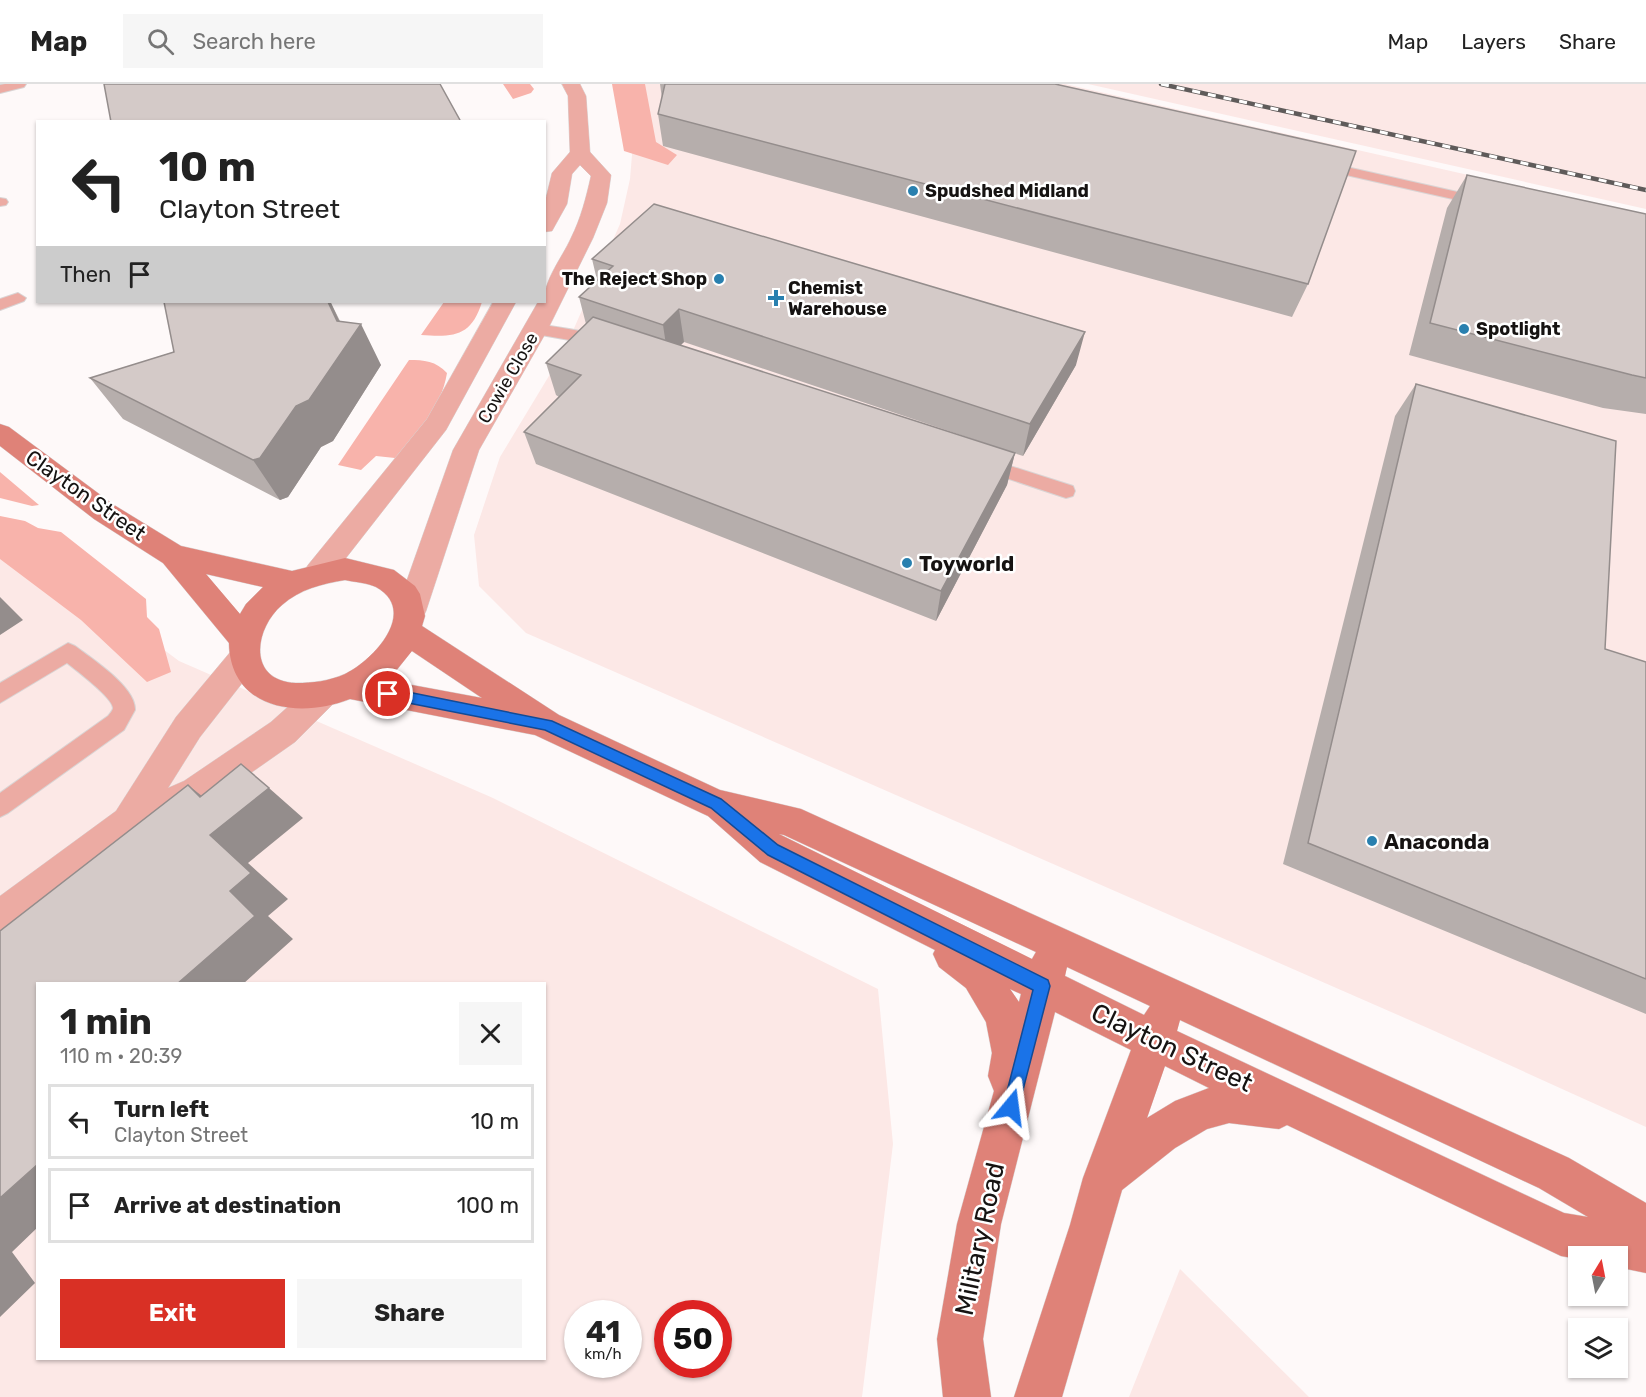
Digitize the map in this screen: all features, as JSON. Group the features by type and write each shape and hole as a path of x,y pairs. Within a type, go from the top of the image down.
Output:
{"main road":[{"name":"Clayton Street","path":"0,433 104,512 173,555 243,649"},
{"name":"Clayton Street","path":"173,555 306,578"},
{"path":"345,569 370,570 390,579 404,593 409,622 396,652 377,671 337,691 294,696 270,690 252,677 243,649 253,618 270,598 306,578 345,569"},
{"name":"Clayton Street","path":"409,622 547,725 716,804 789,820 1554,1173 1646,1227"},
{"name":"Clayton Street","path":"337,691 547,725"},
{"name":"Clayton Street","path":"716,804 773,850 1153,1040 1561,1234 1646,1251"},
{"path":"901,916 980,975 1005,1016 1012,1053 995,1164"},
{"name":"Military Road","path":"967,1397 960,1339 979,1224 1055,944"},
{"path":"1038,1397 1089,1236 1104,1178 1169,996"},
{"path":"1104,1178 1142,1147 1183,1119 1225,1103 1302,1110"}],"street":[{"path":"546,222 556,204 562,173 580,153 577,96 571,84"},
{"name":"Cowie Close","path":"409,622 466,450 536,329 582,238 596,203 601,176 580,153"},
{"name":"Cowie Close","path":"306,578 437,424 503,303"},
{"path":"128,822 188,727 243,649"},
{"path":"0,918 128,822 196,792 283,732 337,691"}],"lane":[{"path":"0,89 20,84"},
{"path":"1304,161 1499,206"},
{"path":"0,305 18,297"},
{"path":"536,329 578,336 620,350"},
{"path":"965,458 1066,491"},
{"path":"0,694 68,652 119,696 124,706 116,723 0,806"}],"shaded area":[{"path":"503,84 530,84 534,89 531,93 513,99"},
{"path":"612,84 645,84 656,142 677,155 668,165 624,151"},
{"path":"628,84 1065,84 1646,215 1646,1127 1430,1029 526,633 479,586 474,535 500,457 564,351 620,224 630,179 634,131"},
{"path":"1088,84 1646,84 1646,209"},
{"path":"443,303 482,303 478,314 467,328 460,332 443,336 421,335"},
{"path":"409,360 430,362 447,373 440,398 428,419 395,458 376,456 361,470 338,465"},
{"path":"0,472 39,505 32,506 0,498"},
{"path":"0,516 25,521 38,528 61,532 146,599 147,617 159,629 171,672 147,682 81,620 0,559"},
{"path":"0,545 84,590 179,661 493,798 878,989 893,1144 862,1397 0,1397"},
{"path":"1180,1269 1309,1397 1129,1397"}],"building":[{"path":"104,84 440,84 460,120 111,120"},
{"path":"665,84 1055,84 1356,151 1308,284 658,114"},
{"path":"1467,175 1646,214 1646,378 1430,323"},
{"path":"654,204 1085,332 1030,424 679,309 663,325 579,297 613,266 592,259"},
{"path":"164,303 328,303 337,321 361,324 309,400 296,406 260,458 253,460 90,378 174,352"},
{"path":"593,317 1015,453 941,591 524,432 581,375 546,363"},
{"path":"1416,384 1616,441 1605,649 1646,662 1646,979 1308,843"},
{"path":"241,764 269,788 210,835 251,873 230,891 255,916 179,982 36,982 36,1166 0,1198 0,931 188,785 200,797"}],"railway":[{"path":"1161,84 1646,190"}],"place":[{"name":"Spudshed Midland","path":"913,191"},
{"name":"The Reject Shop","path":"719,279"},
{"name":"Chemist Warehouse","path":"776,298"},
{"name":"Spotlight","path":"1464,329"},
{"name":"Toyworld","path":"907,563"},
{"name":"Anaconda","path":"1372,841"}],"route":[{"path":"388,694 547,725 716,804 773,850 1042,986 1023,1068 1011,1107"}]}
